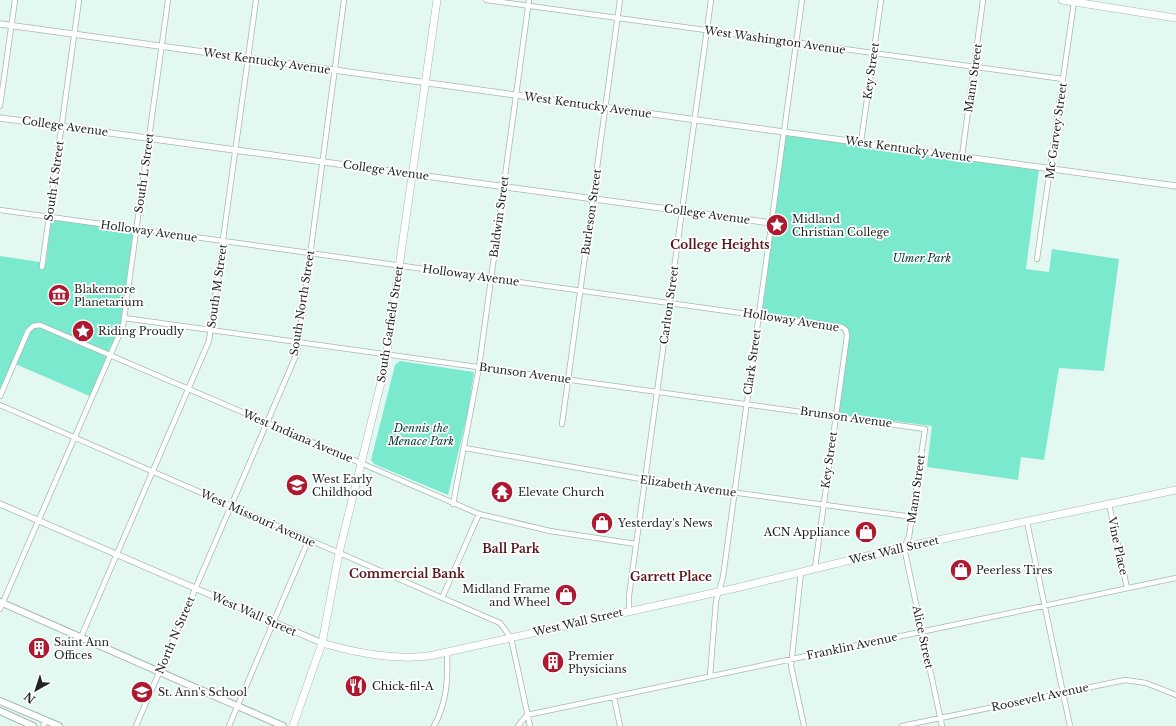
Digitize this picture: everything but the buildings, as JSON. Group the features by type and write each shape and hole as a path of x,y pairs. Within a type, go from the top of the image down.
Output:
{"main road":[{"name":"South Garfield Street","path":"293,726 322,643 339,553 387,354 437,0"},
{"path":"1062,0 1176,18"},
{"name":"West Wall Street","path":"322,643 353,652 403,658 446,653 904,548 1176,490"},
{"path":"1,602 283,726"},
{"path":"0,701 44,723 59,726"},
{"path":"0,711 33,726"}],"street":[{"path":"0,106 15,0"},
{"name":"South K Street","path":"42,267 79,0"},
{"name":"South L Street","path":"0,609 1,602 39,520 110,355 124,318 168,0"},
{"name":"South M Street","path":"81,637 209,341 256,0"},
{"name":"South North Street","path":"195,588 297,354 344,0"},
{"name":"West Washington Avenue","path":"486,0 1063,79"},
{"name":"Baldwin Street","path":"453,504 465,448 479,367 529,0"},
{"name":"Burleson Street","path":"562,424 620,0"},
{"name":"Carlton Street","path":"629,611 629,596 711,0"},
{"name":"Clark Street","path":"710,676 716,600 723,577 802,0"},
{"name":"Key Street","path":"861,142 880,0"},
{"name":"Mann Street","path":"962,156 983,0"},
{"name":"Mc Garvey Street","path":"1037,259 1074,2"},
{"name":"West Kentucky Avenue","path":"0,24 1176,186"},
{"name":"College Avenue","path":"0,118 771,223"},
{"name":"Holloway Avenue","path":"0,210 670,302 838,326 845,329"},
{"name":"Brunson Avenue","path":"124,318 925,429"},
{"name":"West Indiana Avenue","path":"0,396 28,331 35,326 40,325 479,514 550,531 636,544"},
{"name":"Key Street","path":"815,568 847,336 845,329"},
{"name":"West Missouri Avenue","path":"0,405 309,539 500,624 511,638"},
{"name":"Mann Street","path":"904,548 909,538 913,517 925,429"},
{"name":"Elizabeth Avenue","path":"465,448 645,480 913,517"},
{"name":"West Wall Street","path":"0,504 322,643"},
{"name":"Vine Place","path":"1109,504 1127,588"},
{"path":"442,598 479,514"},
{"path":"1027,522 1070,726"},
{"path":"229,726 309,539"},
{"name":"Alice Street","path":"904,548 942,726"},
{"path":"801,572 791,666 804,726"},
{"name":"Franklin Avenue","path":"527,715 1176,578"},
{"name":"North N Street","path":"136,726 195,588"},
{"path":"511,638 530,726"},
{"path":"434,726 440,716 448,689 446,653"},
{"name":"Roosevelt Avenue","path":"902,726 1127,680 1146,683 1176,696"},
{"path":"614,697 620,726"},
{"path":"518,726 527,715"}],"green space":[{"name":"Ulmer Park","path":"785,134 1039,169 1026,269 1049,272 1052,249 1119,259 1104,371 1059,368 1044,460 1021,457 1018,480 927,467 932,426 837,414 847,329 760,314"},
{"path":"51,219 133,231 121,325 108,352 92,397 13,363 0,392 0,256 46,263"},
{"name":"Dennis the Menace Park","path":"400,361 474,372 468,412 448,495 374,464 371,460 395,365"}],"place":[{"name":"Midland Christian College","path":"777,225"},
{"name":"Blakemore Planetarium","path":"59,295"},
{"name":"Riding Proudly","path":"83,331"},
{"name":"West Early Childhood","path":"297,485"},
{"name":"Elevate Church","path":"502,492"},
{"name":"Yesterday's News","path":"602,523"},
{"name":"ACN Appliance","path":"866,532"},
{"name":"Peerless Tires","path":"961,570"},
{"name":"Midland Frame and Wheel","path":"566,595"},
{"name":"Saint Ann Offices","path":"39,648"},
{"name":"Premier Physicians","path":"553,662"},
{"name":"Chick-fil-A","path":"356,686"},
{"name":"St. Ann's School","path":"142,692"}],"district":[{"name":"College Heights","path":"720,244"},
{"name":"Ball Park","path":"511,548"},
{"name":"Commercial Bank","path":"407,573"},
{"name":"Garrett Place","path":"671,576"}]}
